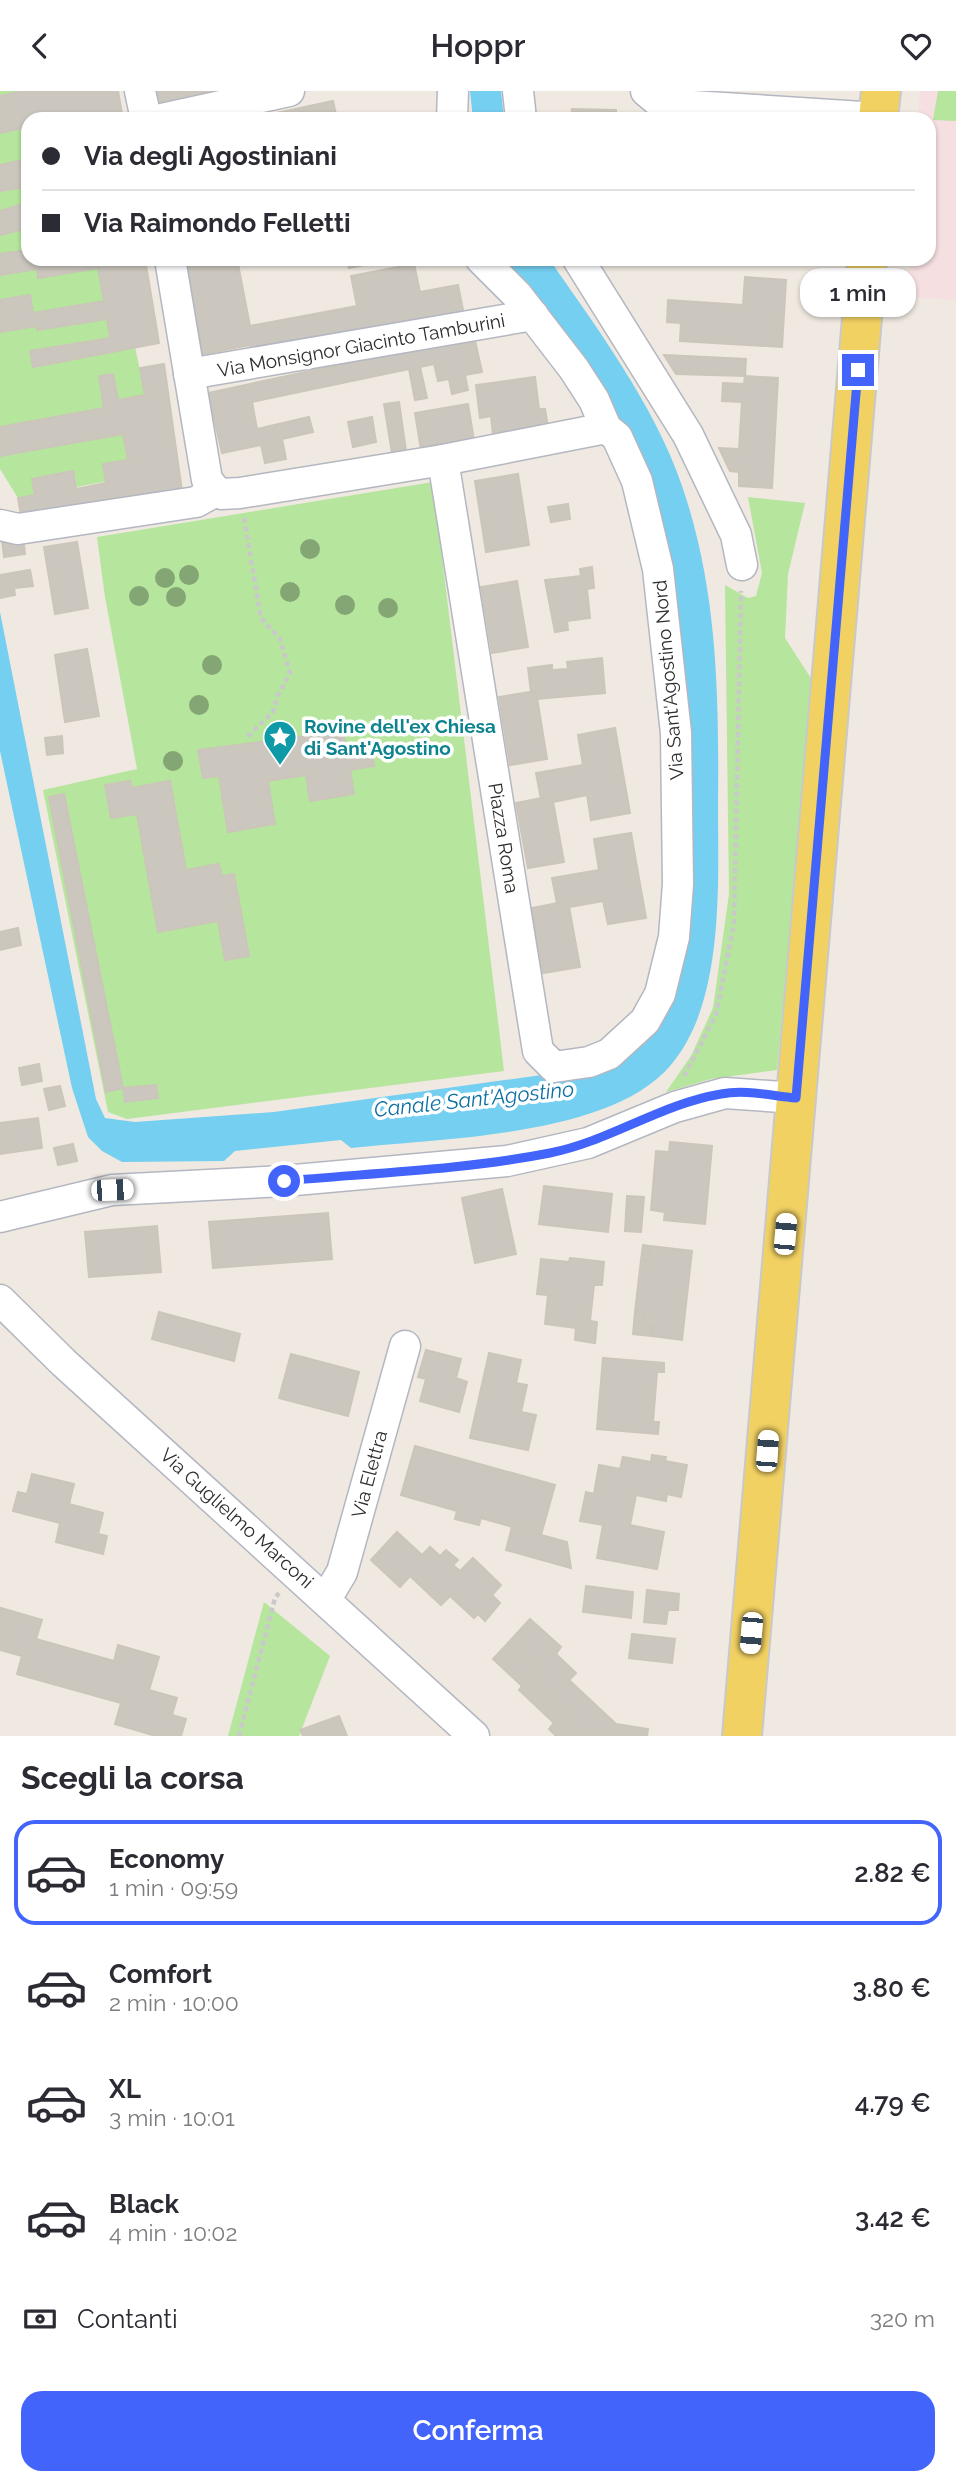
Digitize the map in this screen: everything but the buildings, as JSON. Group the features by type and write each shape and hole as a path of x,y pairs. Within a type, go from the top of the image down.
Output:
{"main road":[{"path":"879,112 881,91"},
{"path":"742,1736 866,266"}],"street":[{"path":"140,91 144,112"},
{"path":"194,112 289,91"},
{"path":"452,112 453,91"},
{"path":"518,91 520,112"},
{"path":"646,91 659,101 677,105 778,112"},
{"path":"171,266 207,480 228,492"},
{"name":"Via Sant'Agostino Nord","path":"487,266 533,316 594,400 606,428 617,437 638,481 663,609 676,733 678,884 674,937 660,995 645,1021 619,1046 589,1062 554,1067 538,1051"},
{"path":"582,266 688,435 736,535 742,565"},
{"name":"Via Monsignor Giacinto Tamburini","path":"189,374 533,316"},
{"path":"9,527 196,502 228,492 443,460 606,428"},
{"name":"Piazza Roma","path":"443,460 538,1051"},
{"path":"0,1217 112,1190 284,1181 507,1161 588,1143 675,1107 713,1095 748,1093 796,1098"},
{"name":"Via Guglielmo Marconi","path":"0,1300 474,1736"},
{"path":"0,1326 32,1332"},
{"name":"Via Elettra","path":"326,1599 342,1572 405,1346"}],"path":[{"path":"228,492 261,618 281,639 290,673 274,712 247,737"},
{"path":"680,1084 716,1015 734,923 742,565"},
{"path":"239,1736 275,1598 282,1589"}],"shaded area":[{"path":"920,91 956,91 956,300 908,297 910,266 936,266 936,112 918,112"}],"green space":[{"path":"0,91 82,91 42,112 21,112 21,266 118,266 145,395 156,472 18,498 0,469"},
{"path":"938,91 956,91 956,121 936,120 934,112"},
{"path":"433,482 504,1071 127,1119 108,1112 43,790 137,769 105,597 97,537"},
{"path":"748,497 805,503 788,574 785,638 814,683 777,1070 711,1079 666,1092 691,1056 713,1008 729,894 725,585 748,598 756,596 762,573"},
{"path":"264,1602 330,1656 299,1736 228,1736"}],"water":[{"path":"470,91 501,91 503,112 472,112"},
{"name":"Canale Sant'Agostino","path":"511,266 554,266 605,340 657,426 671,456 694,525 709,604 717,684 718,870 715,941 709,976 701,1010 688,1040 670,1066 642,1089 607,1107 566,1121 521,1130 351,1148 341,1140 235,1151 224,1161 122,1162 102,1151 88,1137 72,1088 0,751 0,612 96,1099 105,1118 135,1122 274,1112 556,1073 662,1005 674,628 580,353"}],"place":[{"name":"Rovine dell'ex Chiesa di Sant'Agostino","path":"280,767"}],"route":[{"path":"284,1181 507,1161 552,1153 588,1143 675,1107 724,1093 796,1098 858,370"}]}
